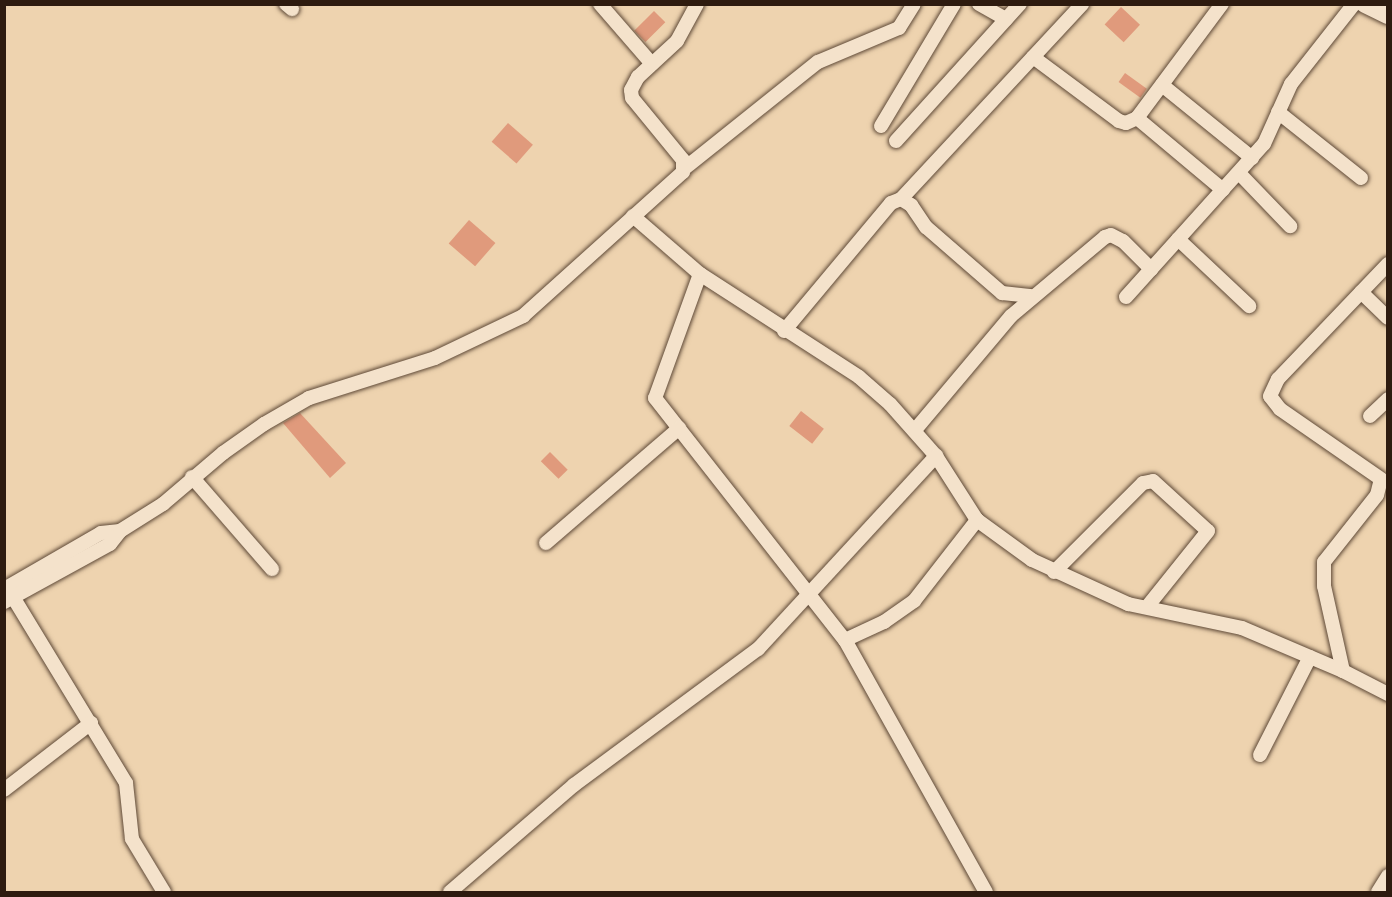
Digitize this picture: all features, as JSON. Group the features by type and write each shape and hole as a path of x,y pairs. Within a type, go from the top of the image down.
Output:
{"street":[{"path":"600,4 652,64"},
{"path":"164,892 135,846 126,783 91,723 8,596 110,544 120,531 163,504 192,477 264,424 309,398 435,358 523,316 685,168 818,62 899,28 914,4"},
{"path":"881,126 954,4"},
{"path":"979,4 1006,19"},
{"path":"896,141 1020,4"},
{"path":"784,331 891,203 901,199 1082,4"},
{"path":"1032,57 1123,123 1137,118 1222,4"},
{"path":"1126,297 1252,158 1270,133 1278,112 1301,69 1354,4"},
{"path":"1365,4 1388,15"},
{"path":"685,168 683,160 632,98 632,84 677,41 690,8"},
{"path":"1162,85 1252,158"},
{"path":"1278,112 1361,178"},
{"path":"1137,118 1223,190"},
{"path":"1239,173 1290,226"},
{"path":"901,199 911,205 926,227 1002,293 1032,296"},
{"path":"633,216 700,274 859,378 915,430 936,456 977,520 1023,555 1103,595 1146,608 1242,628 1343,671 1388,694"},
{"path":"915,430 1032,296 1111,235 1123,241 1150,270"},
{"path":"1178,239 1249,306"},
{"path":"1343,671 1324,586 1324,562 1377,495 1381,479 1280,409 1270,396 1278,379 1388,264"},
{"path":"700,274 656,390 659,405 845,640 986,892"},
{"path":"1362,292 1388,318"},
{"path":"1370,416 1388,399"},
{"path":"546,543 679,428"},
{"path":"450,892 574,785 735,669 809,595 936,456"},
{"path":"192,477 272,569"},
{"path":"1054,572 1143,483 1153,481 1208,531 1146,608"},
{"path":"845,640 884,622 914,601 977,520"},
{"path":"1260,755 1310,657"},
{"path":"4,790 91,723"},
{"path":"1378,892 1388,876"}],"building":[{"path":"1121,7 1140,25 1124,42 1105,25"},
{"path":"654,11 665,22 646,42 634,31"},
{"path":"1125,73 1147,89 1140,98 1119,82"},
{"path":"508,123 533,145 517,164 492,142"},
{"path":"469,220 495,243 475,266 449,243"},
{"path":"801,411 824,429 812,444 789,426"},
{"path":"300,413 346,463 330,478 283,423"},
{"path":"550,452 568,470 558,479 541,461"}]}
